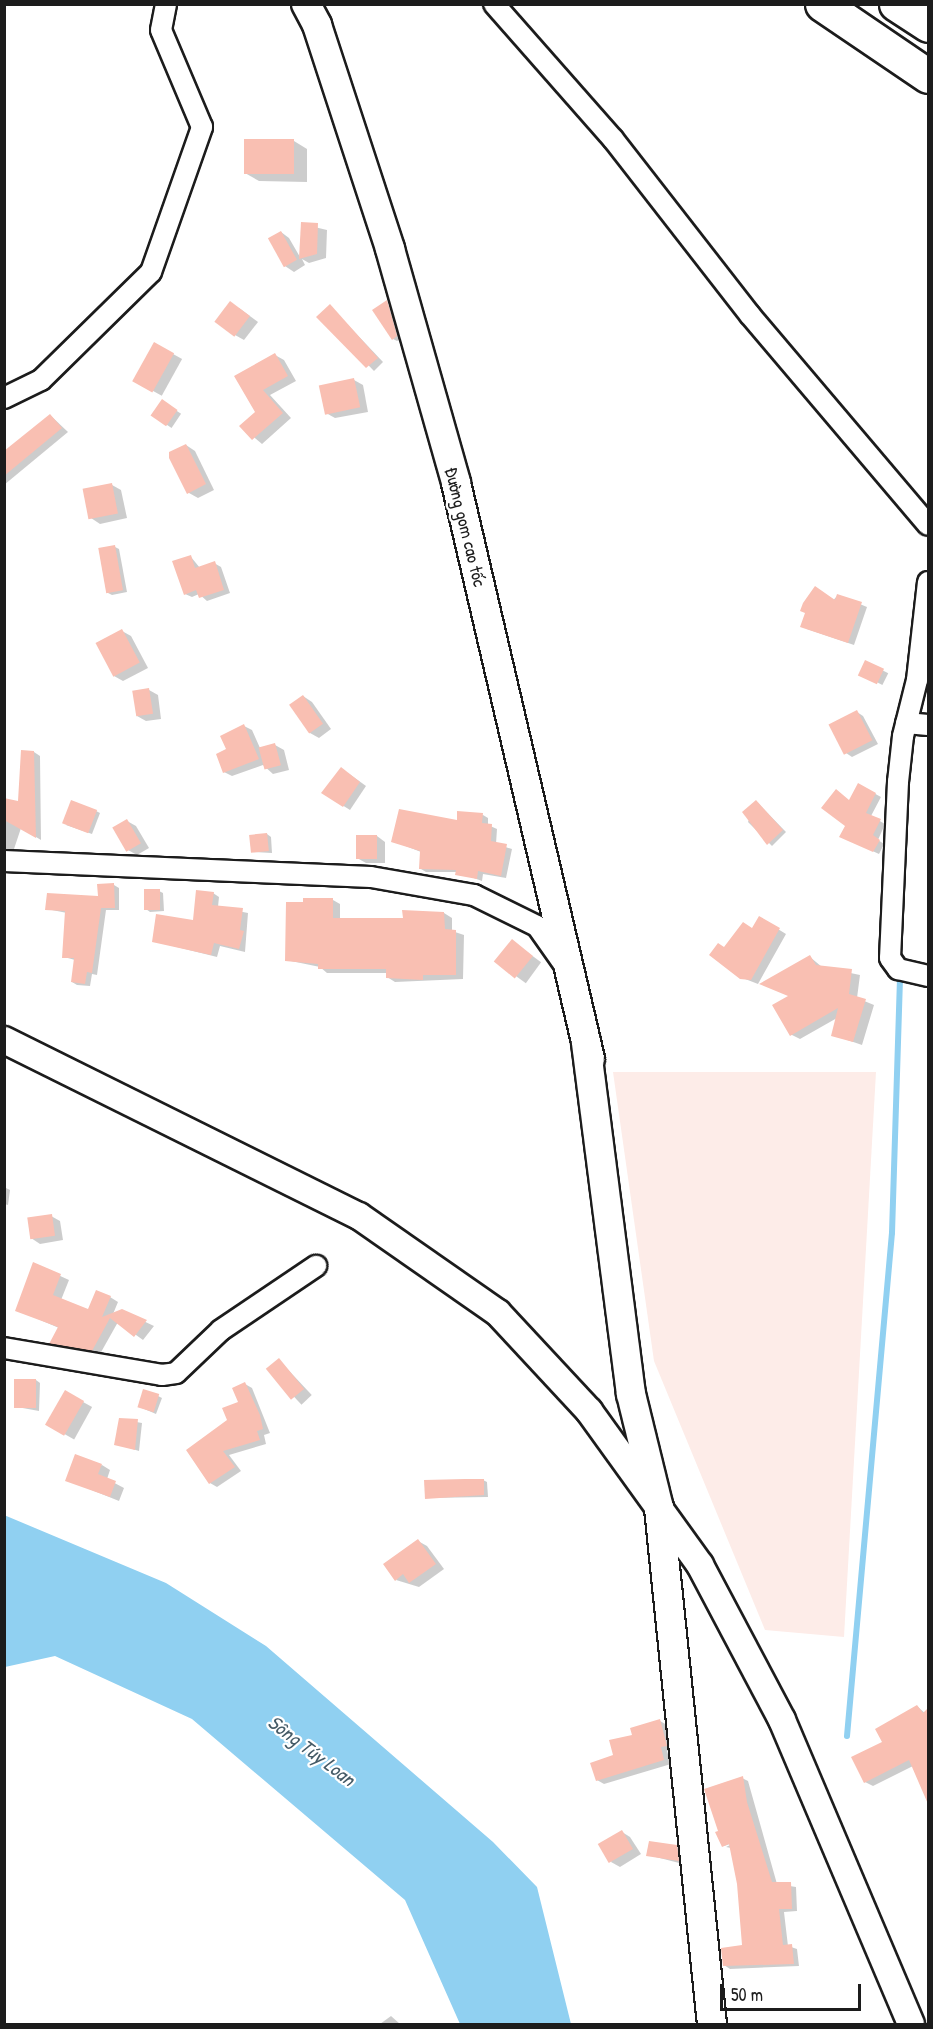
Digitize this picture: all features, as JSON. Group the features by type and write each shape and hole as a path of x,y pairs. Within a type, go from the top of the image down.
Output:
{"highway":[{"path":"822,4 928,76"},
{"path":"896,4 928,25"}],"main road":[{"name":"Đường gom cao tốc","path":"306,4 317,26 390,249 456,483 590,1059"},
{"path":"568,970 590,1059 631,1394 659,1508 711,2025"}],"street":[{"path":"4,398 41,381 151,272 202,127 161,30 166,4"},
{"path":"494,4 613,139 750,315 928,525"},
{"path":"928,582 924,660 906,723 892,853 890,958 898,969 928,976"},
{"path":"906,723 928,725"},
{"path":"4,861 372,877 474,895 537,926 568,970"},
{"path":"4,1040 359,1216 498,1314 589,1411 700,1565 782,1720 911,2025"},
{"path":"4,1348 162,1375 176,1373 221,1330 316,1266"}],"shaded area":[{"path":"613,1072 876,1072 844,1637 765,1630 654,1361"}],"water":[{"name":"Sông Túy Loan","path":"4,1515 166,1583 266,1646 493,1842 537,1887 571,2024 460,2024 405,1900 192,1719 55,1656 5,1667"}],"building":[{"path":"244,139 294,139 294,174 244,174"},
{"path":"301,222 318,223 317,254 299,259"},
{"path":"281,231 297,260 284,267 268,238"},
{"path":"387,300 397,336 392,340 372,310"},
{"path":"230,301 250,316 234,337 214,322"},
{"path":"330,304 378,358 366,368 316,317"},
{"path":"154,342 174,353 152,393 132,381"},
{"path":"275,353 288,376 263,390 283,413 252,440 239,426 255,412 234,376"},
{"path":"354,378 360,407 325,415 319,385"},
{"path":"162,399 178,410 166,426 151,415"},
{"path":"50,414 62,428 4,476 4,451"},
{"path":"186,444 206,484 187,494 169,458 169,452"},
{"path":"112,483 118,513 88,519 83,489"},
{"path":"115,545 123,590 106,593 98,548"},
{"path":"191,555 195,568 215,561 224,590 199,598 196,590 184,595 172,561"},
{"path":"815,586 835,600 837,594 862,602 848,643 800,627 805,613 800,611"},
{"path":"122,629 140,663 113,677 96,643"},
{"path":"865,660 884,669 877,684 858,675"},
{"path":"149,688 153,714 136,716 132,691"},
{"path":"303,695 323,724 309,733 289,705"},
{"path":"857,710 872,740 844,755 828,725"},
{"path":"244,724 259,759 223,773 216,754 226,749 220,736"},
{"path":"275,743 281,765 265,770 259,747"},
{"path":"21,750 34,751 36,838 4,820 4,798 18,801"},
{"path":"341,767 360,782 343,807 321,793"},
{"path":"858,783 876,793 866,813 881,819 873,835 880,840 873,852 839,837 845,826 821,808 836,789 849,800"},
{"path":"71,800 97,810 88,833 62,823"},
{"path":"756,800 783,830 767,845 742,812"},
{"path":"399,809 457,820 457,811 483,813 482,823 492,824 491,841 507,844 501,876 478,871 477,879 455,875 456,870 419,869 420,851 391,842"},
{"path":"127,819 141,843 126,852 112,828"},
{"path":"267,833 269,851 251,853 249,835"},
{"path":"356,835 377,835 377,859 356,859"},
{"path":"114,883 115,908 101,908 92,973 87,972 85,984 71,982 74,958 62,958 65,911 45,910 47,893 98,896 97,884"},
{"path":"144,889 160,889 160,910 144,910"},
{"path":"196,890 214,892 212,905 243,908 240,930 244,931 239,949 214,943 211,955 152,942 156,914 193,920"},
{"path":"303,898 333,898 333,918 403,918 402,910 444,912 445,929 456,930 456,975 423,975 423,980 386,978 386,969 318,969 318,964 285,961 286,902 303,902"},
{"path":"759,916 780,928 751,980 740,979 709,955 718,943 724,947 743,922 752,928"},
{"path":"512,939 533,956 515,979 494,962"},
{"path":"810,955 816,965 852,969 849,994 866,999 853,1042 831,1036 838,1008 790,1036 772,1005 788,996 759,984"},
{"path":"52,1214 55,1236 30,1239 27,1217"},
{"path":"33,1262 61,1274 53,1295 88,1309 96,1290 111,1296 102,1317 122,1309 147,1320 134,1337 110,1318 92,1351 49,1344 58,1327 15,1311"},
{"path":"279,1358 304,1389 291,1400 266,1369"},
{"path":"14,1379 36,1379 36,1408 14,1408"},
{"path":"245,1382 260,1415 263,1429 257,1431 260,1440 223,1451 235,1467 209,1484 186,1450 227,1420 222,1408 238,1402 232,1388"},
{"path":"143,1389 159,1394 154,1412 137,1407"},
{"path":"65,1390 84,1401 64,1436 45,1425"},
{"path":"119,1418 138,1419 135,1450 114,1445"},
{"path":"75,1454 102,1464 98,1474 116,1481 110,1497 65,1481"},
{"path":"484,1479 484,1495 425,1499 424,1480"},
{"path":"418,1539 436,1564 409,1583 403,1574 395,1581 383,1564"},
{"path":"917,1705 923,1713 928,1708 928,1804 909,1760 864,1783 851,1757 882,1742 875,1729"},
{"path":"660,1719 667,1746 661,1747 664,1760 596,1781 590,1763 613,1755 609,1740 632,1735 630,1728"},
{"path":"743,1776 747,1802 772,1882 791,1882 792,1909 779,1909 783,1945 792,1944 794,1964 723,1966 721,1948 742,1945 737,1884 729,1844 722,1847 715,1832 718,1831 704,1789"},
{"path":"622,1830 633,1849 609,1863 598,1844"},
{"path":"649,1841 677,1845 679,1861 646,1856"}],"waterway":[{"path":"847,1736 892,1233 900,973"}]}
